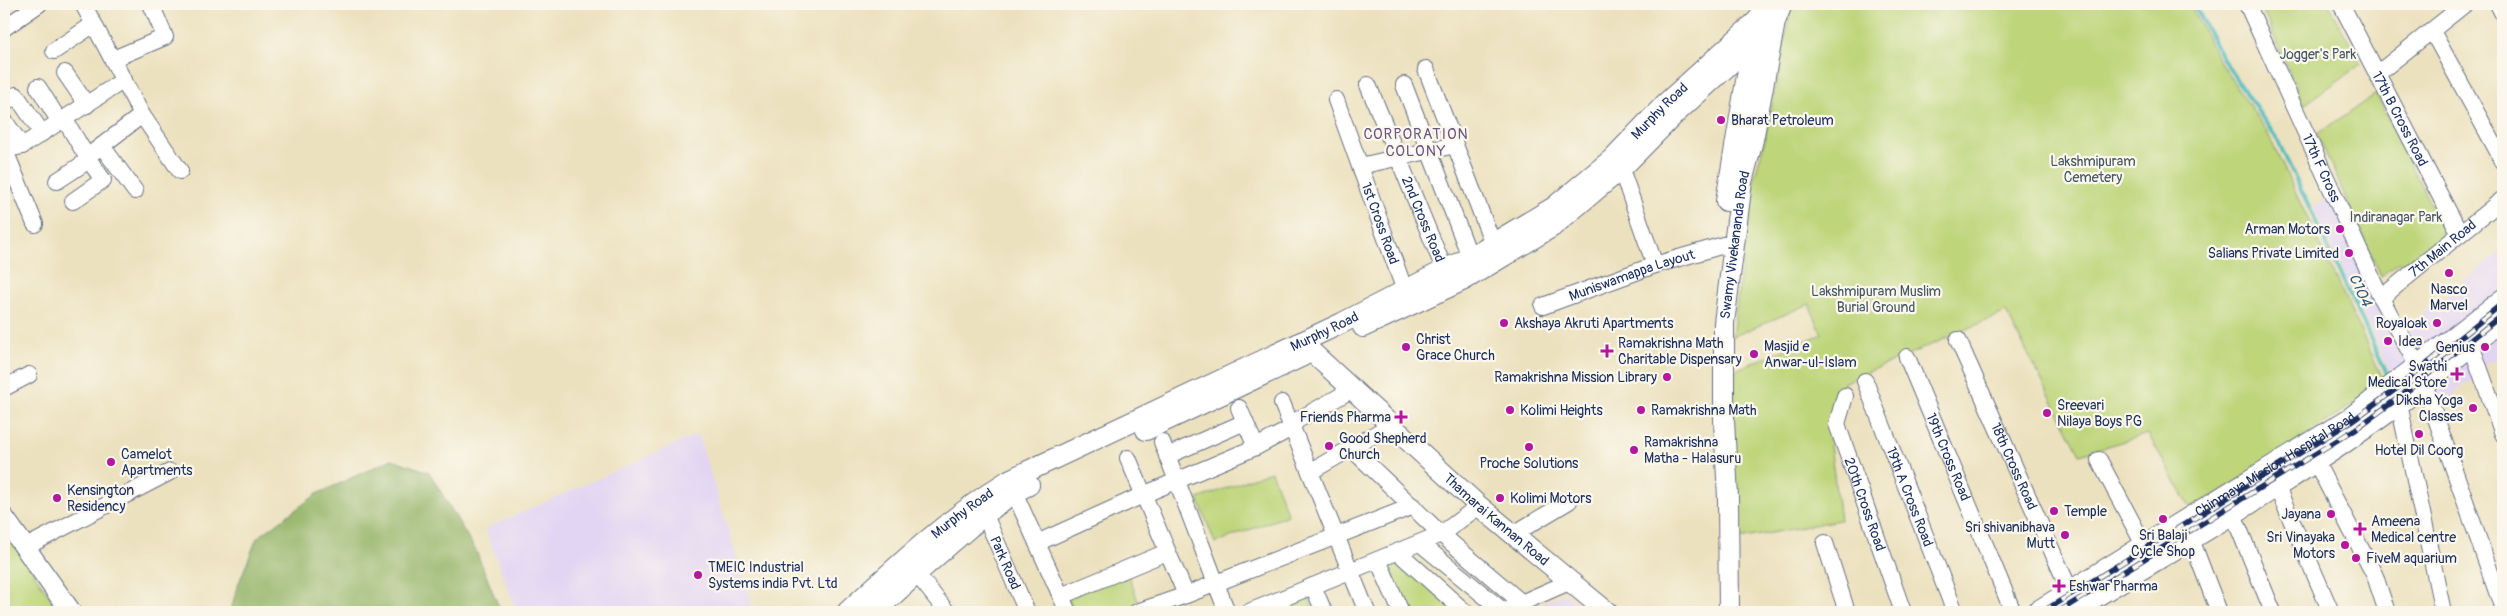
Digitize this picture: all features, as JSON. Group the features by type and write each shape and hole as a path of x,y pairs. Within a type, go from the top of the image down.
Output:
{"main road":[{"name":"Swamy Vivekananda Road","path":"1718,612 1718,344 1728,244 1730,173 1745,94 1763,41 1770,12"},
{"name":"Murphy Road","path":"875,612 916,573 1014,492 1306,347 1470,257 1554,207 1612,158 1666,103 1770,12"},
{"name":"Swamy Vivekananda Road","path":"1728,244 1752,140 1763,41"},
{"name":"Murphy Road","path":"847,612 914,550 960,512 1009,480 1306,347 1464,280 1501,260 1552,227 1621,169 1719,74 1763,41"},
{"path":"1719,74 1736,78 1745,94"},
{"name":"Chinmaya Mission Hospital Road","path":"2420,376 2503,299"},
{"name":"Chinmaya Mission Hospital Road","path":"2071,612 2277,487 2310,455 2394,393 2471,345 2503,319"},
{"name":"Swamy Vivekananda Road","path":"1718,344 1729,612"},
{"name":"Thamarai Kannan Road","path":"1306,347 1512,535 1607,612"},
{"name":"Chinmaya Mission Hospital Road","path":"2036,612 2144,545 2310,455"},
{"path":"4,518 71,612"}],"street":[{"path":"5,26 38,4"},
{"path":"83,4 142,115 180,171"},
{"path":"113,59 165,37 152,4"},
{"name":"17th F Cross","path":"2247,4 2381,298 2420,376 2502,606"},
{"name":"17th B Cross Road","path":"2340,4 2460,234"},
{"path":"2377,74 2465,4"},
{"path":"2498,4 2503,14"},
{"path":"54,51 94,24"},
{"path":"2432,31 2503,161"},
{"path":"1426,69 1493,244"},
{"path":"65,73 86,104"},
{"path":"35,224 4,149 22,146 124,80"},
{"name":"2nd Cross Road","path":"1368,85 1445,271"},
{"path":"1404,85 1470,257"},
{"path":"38,87 103,180 73,201"},
{"path":"4,103 16,95 42,133"},
{"name":"1st Cross Road","path":"1336,100 1405,291"},
{"path":"57,181 142,115"},
{"path":"4,120 22,146"},
{"path":"1360,166 1455,145"},
{"path":"102,146 135,191"},
{"path":"1621,169 1655,265"},
{"name":"7th Main Road","path":"2381,298 2503,199"},
{"name":"Muniswamappa Layout","path":"1543,306 1655,265 1728,244"},
{"name":"18th Cross Road","path":"1958,340 2070,591"},
{"path":"2471,345 2503,434"},
{"name":"19th Cross Road","path":"1907,357 2013,612"},
{"path":"4,388 29,375"},
{"name":"19th A Cross Road","path":"1865,380 1955,612"},
{"path":"1037,543 1256,447 1292,428 1296,421 1353,389"},
{"path":"2394,393 2443,612"},
{"name":"20th Cross Road","path":"1845,396 1837,424 1903,612"},
{"path":"1282,403 1367,612"},
{"path":"1227,612 1164,449 1242,415 1256,447"},
{"path":"1310,472 1391,425"},
{"path":"1351,448 1442,534 1522,603"},
{"path":"2310,455 2375,576 2387,612"},
{"path":"1128,458 1186,595"},
{"path":"2099,460 2144,545"},
{"path":"24,548 170,472"},
{"path":"2277,487 2331,612"},
{"path":"1014,492 1068,612"},
{"path":"1512,535 1568,501"},
{"path":"1137,612 1186,595 1412,506"},
{"path":"1260,610 1313,586 1442,534 1480,506"},
{"path":"2233,514 2273,612"},
{"name":"Park Road","path":"985,515 1027,612"},
{"path":"2190,539 2219,612"},
{"path":"1420,543 1501,612 1569,582"},
{"path":"1824,544 1847,612"},
{"path":"1060,596 1167,552"},
{"path":"1398,552 1465,612"},
{"path":"1378,560 1401,612"},
{"path":"916,573 947,612"},
{"path":"1313,586 1324,612"}],"shaded area":[{"path":"2332,196 2410,365 2393,378 2313,207"},
{"path":"2503,250 2503,290 2420,358 2404,329"},
{"path":"2503,330 2503,356 2483,365 2477,351"},
{"path":"2469,354 2478,379 2456,389 2456,394 2435,404 2429,388"},
{"path":"698,434 754,612 517,612 485,529"},
{"path":"1565,594 1587,612 1521,612"}],"green space":[{"name":"Lakshmipuram Cemetery","path":"1792,4 2190,4 2221,64 2266,130 2385,383 2192,511 2148,434 2080,454 2006,312 1843,383 1829,437 1840,520 1734,540 1733,371 1822,334 1809,304 1732,337 1755,175 1764,143"},
{"name":"Jogger's Park","path":"2260,4 2328,4 2361,64 2304,105"},
{"name":"Indiranagar Park","path":"2376,94 2445,234 2404,267 2399,262 2381,276 2317,134"},
{"path":"392,459 429,472 476,551 501,612 231,612 236,590 257,538 317,494"},
{"path":"1271,471 1288,515 1215,543 1198,499"},
{"path":"4,529 60,612 4,612"},
{"path":"1396,559 1456,612 1407,612 1385,563"},
{"path":"1128,574 1140,606 1124,612 1074,612 1068,598"},
{"path":"1308,597 1314,612 1274,612 1274,611"}],"waterway":[{"name":"C104","path":"2194,4 2224,61 2277,139 2390,380"}],"railway":[{"path":"2042,612 2352,421 2396,389 2503,303"},
{"path":"2058,612 2357,428 2401,396 2503,314"}],"place":[{"name":"Bharat Petroleum","path":"1721,120"},
{"name":"Arman Motors","path":"2340,229"},
{"name":"Salians Private Limited","path":"2349,253"},
{"name":"Nasco Marvel","path":"2449,273"},
{"name":"Akshaya Akruti Apartments","path":"1504,323"},
{"name":"Royaloak","path":"2437,323"},
{"name":"Idea","path":"2388,341"},
{"name":"Christ Grace Church","path":"1406,347"},
{"name":"Genius","path":"2485,347"},
{"name":"Ramakrishna Math Charitable Dispensary","path":"1607,351"},
{"name":"Masjid e Anwar-ul-Islam","path":"1754,354"},
{"name":"Swathi Medical Store","path":"2457,374"},
{"name":"Ramakrishna Mission Library","path":"1667,377"},
{"name":"Diksha Yoga Classes","path":"2473,408"},
{"name":"Kolimi Heights","path":"1510,410"},
{"name":"Ramakrishna Math","path":"1641,410"},
{"name":"Sreevari Nilaya Boys PG","path":"2047,413"},
{"name":"Friends Pharma","path":"1401,417"},
{"name":"Hotel Dil Coorg","path":"2419,434"},
{"name":"Good Shepherd Church","path":"1329,446"},
{"name":"Proche Solutions","path":"1529,447"},
{"name":"Ramakrishna Matha - Halasuru","path":"1634,450"},
{"name":"Camelot Apartments","path":"111,462"},
{"name":"Kensington Residency","path":"57,498"},
{"name":"Kolimi Motors","path":"1500,498"},
{"name":"Temple","path":"2054,511"},
{"name":"Jayana","path":"2331,514"},
{"name":"Sri Balaji Cycle Shop","path":"2163,519"},
{"name":"Ameena Medical centre","path":"2360,529"},
{"name":"Sri shivanibhava Mutt","path":"2065,535"},
{"name":"Sri Vinayaka Motors","path":"2345,545"},
{"name":"FiveM aquarium","path":"2356,558"},
{"name":"TMEIC Industrial Systems india Pvt. Ltd","path":"698,575"},
{"name":"Eshwar Pharma","path":"2059,586"}],"district":[{"name":"CORPORATION COLONY","path":"1416,142"}],"park label":[{"name":"Lakshmipuram Muslim Burial Ground","path":"1876,300"}]}
